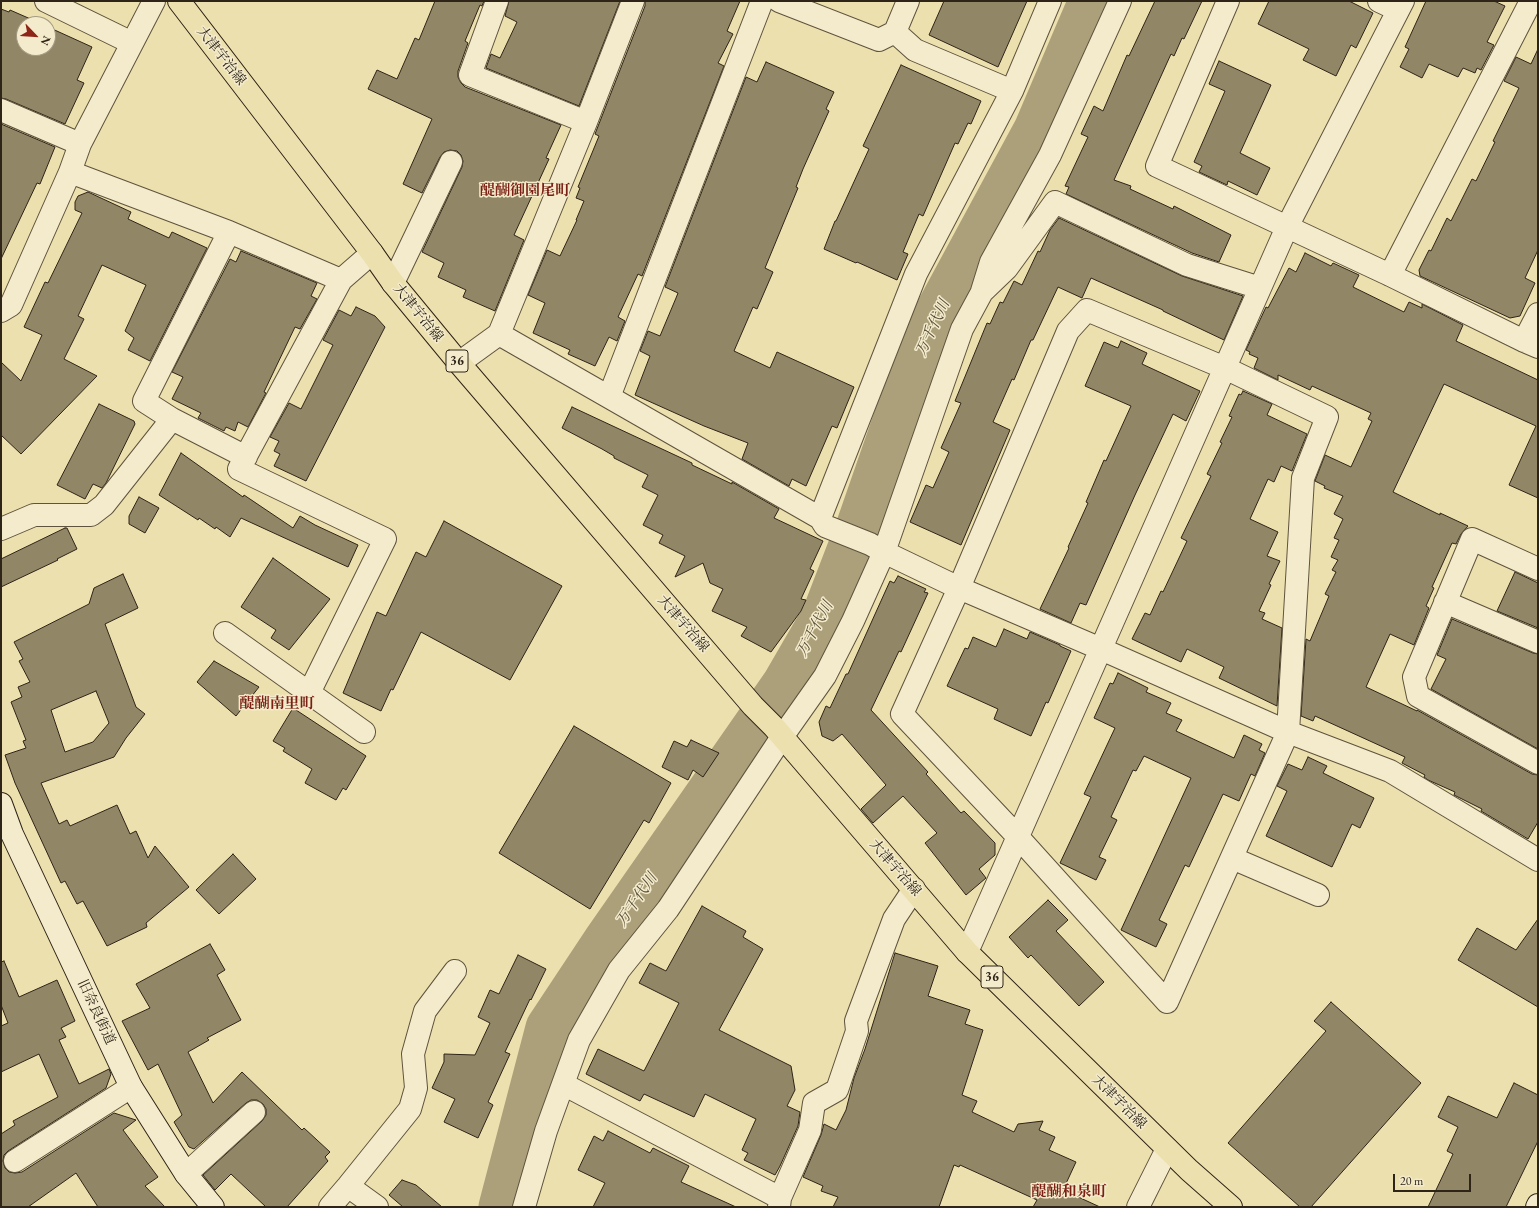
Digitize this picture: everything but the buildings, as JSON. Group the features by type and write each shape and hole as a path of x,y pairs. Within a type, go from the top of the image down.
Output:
{"main road":[{"name":"大津宇治線","path":"179,1 394,283 459,363 753,706 778,732 967,952 1167,1149 1231,1207"}],"street":[{"path":"46,1 132,43"},
{"path":"1,311 11,305 70,172 80,144 154,1"},
{"path":"497,1 470,75 586,122"},
{"path":"459,363 499,334 586,122 633,1"},
{"path":"609,397 762,1"},
{"path":"779,1 879,40 895,32 908,1"},
{"path":"823,522 916,274 1012,91 1050,1"},
{"path":"524,1207 546,1131 579,1040 619,970 668,909 778,732 825,676 853,621 877,548 962,329 982,292 991,262 1050,155 1120,1"},
{"path":"1228,1 1157,166 1390,275 1531,344 1538,314"},
{"path":"1390,275 1531,1"},
{"path":"967,952 1287,227 1393,4"},
{"path":"895,32 915,50 1012,91"},
{"path":"1,110 80,144"},
{"path":"394,283 451,162"},
{"path":"70,172 229,232 341,280"},
{"path":"982,292 1007,268 1055,202 1187,265 1260,288"},
{"path":"229,232 144,401 172,419 246,457"},
{"path":"309,693 385,539 239,469 341,280 372,253"},
{"path":"1087,310 1225,368 1327,417 1303,478 1288,732 1167,1002 1018,837 902,714 959,588 1068,331 1087,310"},
{"path":"499,334 823,522 959,588 1288,732 1390,771 1538,860"},
{"path":"1,529 34,515 91,515 104,505 172,419"},
{"path":"1538,569 1472,539 1414,677 1418,696 1538,763"},
{"path":"1445,602 1538,642"},
{"path":"225,633 364,732"},
{"name":"旧奈良街道","path":"1,804 7,837 131,1087 186,1174 213,1207"},
{"path":"1232,858 1318,895"},
{"path":"563,1084 779,1202 810,1130 814,1103 837,1090 857,1031 856,1021 891,926 914,889"},
{"path":"330,1207 410,1109 416,1088 413,1054 425,1011 455,971"},
{"path":"16,1161 131,1087"},
{"path":"186,1174 254,1112"},
{"path":"1138,1207 1167,1149"},
{"path":"348,1186 377,1207"}],"waterway":[{"name":"万千代川","path":"502,1207 549,1028 606,942 785,685 825,616 860,525 926,335 1037,130 1092,1"}],"district":[{"name":"醍醐御園尾町","path":"525,191"},
{"name":"醍醐南里町","path":"277,704"},
{"name":"醍醐和泉町","path":"1069,1192"}]}
